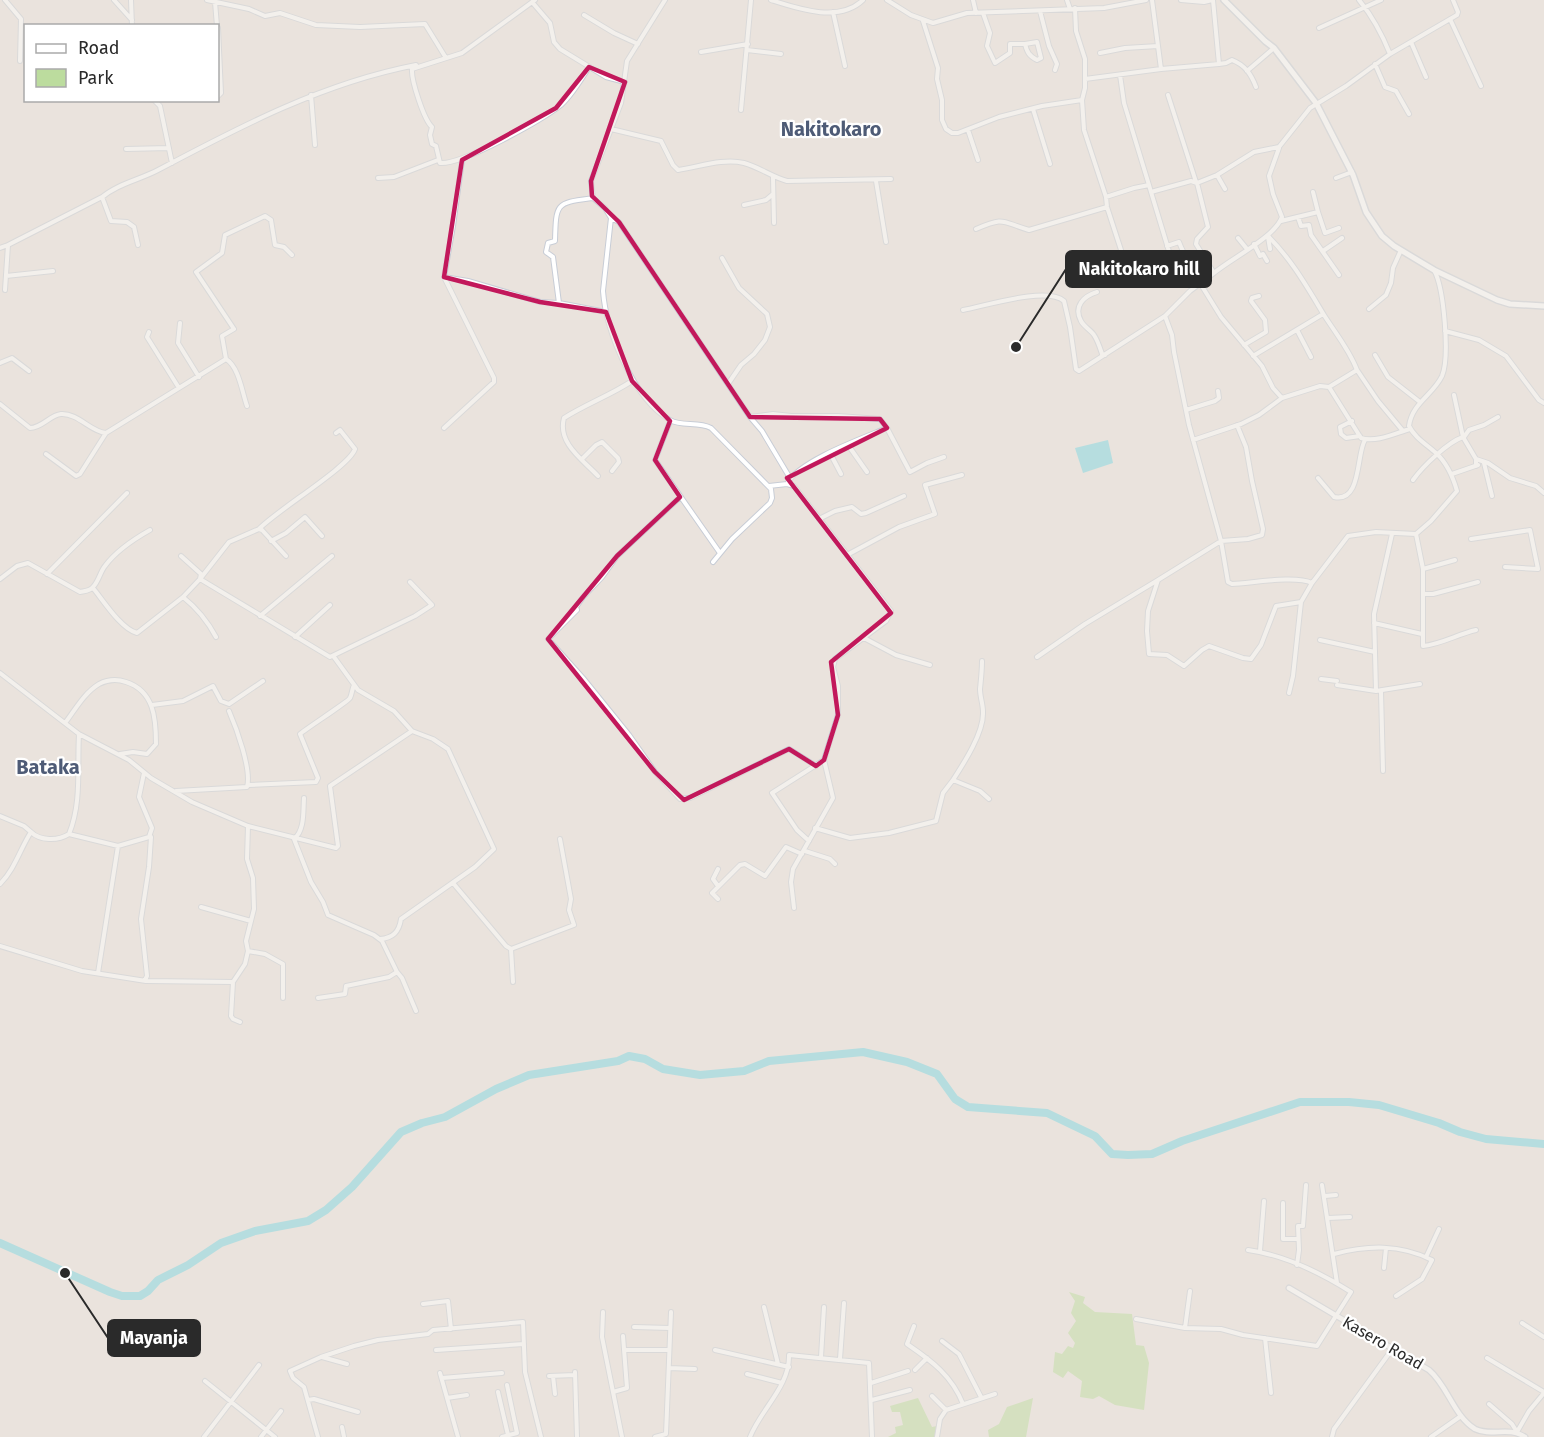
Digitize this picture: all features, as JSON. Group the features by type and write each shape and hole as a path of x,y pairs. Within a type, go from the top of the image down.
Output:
{"main road":[{"path":"1224,0 1264,41 1274,48 1316,103 1352,172 1366,212 1382,236 1434,270 1497,300 1510,304 1544,306"}],"street":[{"path":"5,0 21,19 20,62"},
{"path":"114,0 132,23"},
{"path":"131,0 132,23"},
{"path":"207,0 249,9 265,16 280,13 316,25 360,27 425,24 446,58"},
{"path":"665,0 627,61 626,82 619,112 591,181 593,198 605,208 611,218 611,235 603,291 606,312 633,381 655,410 670,421 699,424 711,428 768,486 772,493 770,503 713,562"},
{"path":"741,110 751,0"},
{"path":"771,0 808,10 833,12 848,9 863,0"},
{"path":"887,0 923,21 933,23 976,12 1114,7 1146,0"},
{"path":"973,0 976,12"},
{"path":"1067,0 1073,8 1076,32 1085,59 1082,100 1084,130 1121,250"},
{"path":"1152,0 1161,69"},
{"path":"1181,0 1204,2 1212,0 1219,64"},
{"path":"1359,0 1381,31 1390,54"},
{"path":"1319,28 1381,0"},
{"path":"1281,222 1282,217 1269,176 1279,147 1316,103 1346,86 1390,54 1450,19 1458,12 1453,0"},
{"path":"589,67 562,103 531,124 462,160 444,164 438,160 436,146 432,144 430,135 432,127 426,122 412,74 414,67 470,49 533,1 550,23 554,42 560,49 606,77 626,82"},
{"path":"215,2 217,24"},
{"path":"1040,10 1049,45 1057,64 1054,70"},
{"path":"833,12 845,66"},
{"path":"982,12 990,33 987,46 995,63 1010,53 1010,44 1037,42 1041,57 1037,60 1032,57 1027,52 1025,44"},
{"path":"584,15 638,44"},
{"path":"1450,19 1481,86"},
{"path":"923,21 938,68 937,79 942,100 942,120 946,129 952,133 1050,104 1082,100"},
{"path":"1411,42 1426,77"},
{"path":"1100,53 1125,48 1158,46"},
{"path":"701,52 747,47 781,54"},
{"path":"1247,70 1274,48"},
{"path":"1085,80 1161,69 1219,64 1232,60 1247,70 1256,87"},
{"path":"0,248 101,198 108,192 145,177 248,123 311,95 397,69 431,62"},
{"path":"1375,64 1385,87 1396,91 1409,114"},
{"path":"219,71 219,94"},
{"path":"1120,75 1124,103 1171,258"},
{"path":"311,95 315,145"},
{"path":"1168,95 1197,183 1208,227 1197,239 1196,244 1214,273"},
{"path":"156,102 160,106 172,163"},
{"path":"1034,109 1050,164"},
{"path":"611,129 661,141 678,170 735,161 787,181 891,179"},
{"path":"968,130 978,160"},
{"path":"1151,192 1191,181 1197,183 1217,175 1254,152 1279,147"},
{"path":"126,149 169,148"},
{"path":"378,178 394,177 438,160"},
{"path":"444,428 494,382 444,277 462,160"},
{"path":"1336,178 1352,172"},
{"path":"1217,175 1225,189"},
{"path":"773,177 774,223"},
{"path":"876,181 886,242"},
{"path":"1106,197 1149,185"},
{"path":"1313,192 1325,232 1339,228"},
{"path":"744,206 766,200 773,194"},
{"path":"101,198 104,198 111,221 127,222 134,227 138,245"},
{"path":"559,303 553,257 546,252 548,243 555,241 557,214 562,204 567,201 593,198"},
{"path":"976,229 997,220 1029,230 1107,207"},
{"path":"963,310 1016,297 1053,295 1064,301 1076,369 1079,371 1096,358 1106,355 1124,340 1165,316 1200,283 1268,236 1281,222 1318,212"},
{"path":"247,406 241,385 230,361 226,359 222,336 234,329 196,272 222,253 225,236 265,216 272,220 275,244 284,247 292,255"},
{"path":"1298,217 1301,226 1309,225 1311,235 1339,275"},
{"path":"611,218 619,222 750,417 762,431 790,478"},
{"path":"1268,236 1270,249"},
{"path":"1268,236 1303,278 1323,314 1347,347 1357,370 1378,401 1403,431"},
{"path":"1238,238 1247,249"},
{"path":"1323,251 1342,238"},
{"path":"1167,246 1179,242 1186,258 1194,264 1207,264"},
{"path":"1254,244 1260,256 1263,254 1267,261"},
{"path":"5,290 8,245"},
{"path":"1369,309 1386,295 1391,283 1393,268 1401,250"},
{"path":"722,258 739,288 767,314 770,327 765,340 741,365 728,384"},
{"path":"1160,258 1186,258"},
{"path":"1289,693 1301,602 1312,583 1348,536 1376,532 1416,534 1457,491 1452,474 1438,455 1410,429 1410,419 1420,402 1436,385 1442,375 1445,362 1445,331 1439,281 1434,270"},
{"path":"6,276 52,271"},
{"path":"444,277 468,281 540,302 559,303 606,312"},
{"path":"1200,283 1221,317 1262,366 1282,398"},
{"path":"1097,292 1083,298 1078,314 1081,322 1092,332 1102,354 1106,355"},
{"path":"1244,345 1266,332 1265,320 1251,301 1252,298 1259,296"},
{"path":"1253,356 1323,314"},
{"path":"1165,316 1172,335 1186,410 1221,541 1229,584 1290,579 1306,580 1312,583"},
{"path":"180,323 178,343 199,377"},
{"path":"1297,330 1311,357"},
{"path":"1445,331 1479,340 1506,356 1539,400 1544,403"},
{"path":"149,332 147,337 179,388"},
{"path":"1376,355 1388,377 1420,402"},
{"path":"0,363 12,358 30,371"},
{"path":"45,454 76,476 80,474 106,433 156,400 199,377 226,359"},
{"path":"1193,440 1259,415 1282,398 1320,386 1329,387 1357,370"},
{"path":"598,476 565,440 562,424 564,418 633,381"},
{"path":"1329,387 1360,436 1365,440 1378,439 1410,429"},
{"path":"1186,410 1215,401 1219,398 1218,390"},
{"path":"1454,394 1464,438 1476,459 1476,466"},
{"path":"0,404 30,428 35,428 63,414 106,433"},
{"path":"750,417 773,414 880,419 910,472 944,457"},
{"path":"1464,438 1468,430 1498,417"},
{"path":"670,421 655,460 720,553"},
{"path":"1352,421 1340,427 1341,434 1346,438 1360,436"},
{"path":"1037,657 1084,624 1221,541 1260,537 1263,532 1246,447 1237,425"},
{"path":"787,484 799,470 830,453 887,428"},
{"path":"93,588 116,616 135,633 139,632 183,597 201,579 229,542 259,529 353,454 355,449 345,436 339,430 336,433"},
{"path":"1413,480 1438,455 1459,438 1464,438"},
{"path":"1318,478 1334,497 1344,496 1353,488 1356,481 1359,458 1365,440"},
{"path":"582,459 602,442 618,458 617,466 612,471"},
{"path":"848,445 867,472"},
{"path":"830,453 841,474"},
{"path":"1476,459 1488,463 1510,478 1536,486 1544,493"},
{"path":"1452,474 1484,463"},
{"path":"1484,463 1492,496"},
{"path":"847,555 899,527 936,514 926,485 962,475"},
{"path":"768,486 787,484 794,486 891,611 885,621 835,659 833,663 838,686 838,715 824,760 833,798 793,869 791,882 794,908"},
{"path":"47,574 128,493"},
{"path":"819,519 835,511 852,507 861,514 866,513 904,496"},
{"path":"680,497 617,556 602,578 583,597 576,607 577,610 548,639 583,678 629,735 655,772 680,799 690,798 789,749 816,766"},
{"path":"271,541 286,533 305,517 322,536"},
{"path":"259,529 286,556"},
{"path":"0,579 14,568 28,563 80,592 93,588 106,564 136,538 150,530"},
{"path":"1471,539 1530,530 1538,569 1505,567"},
{"path":"1383,771 1374,623 1392,534"},
{"path":"1416,534 1423,569 1423,646 1435,645 1457,634 1476,630"},
{"path":"181,556 201,574 201,579"},
{"path":"260,616 332,556"},
{"path":"1423,569 1455,560"},
{"path":"201,579 327,656 334,657 416,616 432,605 410,582"},
{"path":"1158,580 1148,612 1149,654 1167,655 1184,666 1209,646 1243,658 1253,657 1261,645 1276,606 1301,602"},
{"path":"1424,594 1433,594 1478,582"},
{"path":"183,597 195,611 203,615 216,637"},
{"path":"295,637 330,605"},
{"path":"1374,623 1422,634"},
{"path":"864,638 897,655 930,664"},
{"path":"1320,640 1375,652"},
{"path":"334,657 363,694 394,711 412,731 433,739 448,749 494,849 475,867 401,919 399,930 393,935 380,939"},
{"path":"815,828 850,838 889,833 936,821 943,793 976,740 982,721 980,689 982,661"},
{"path":"0,673 79,735 119,754 166,788 192,802 248,826 338,848 330,786 412,731"},
{"path":"1321,679 1379,691 1420,684"},
{"path":"65,723 87,693 108,680 119,680 138,687 148,696 152,705 156,730 154,747 147,754 133,752 119,754"},
{"path":"152,705 183,701 213,686 221,701 229,704 263,681"},
{"path":"175,791 316,782 318,778 300,734 328,713 345,704 351,698 354,684"},
{"path":"229,711 239,733 249,777 248,785"},
{"path":"69,834 79,796 79,735"},
{"path":"809,841 797,830 772,793 824,760"},
{"path":"144,773 139,797 152,828 141,919 147,976 145,981"},
{"path":"953,780 980,791 989,799"},
{"path":"294,839 299,834 302,823 304,798"},
{"path":"0,816 24,826 41,838 56,840 69,834 118,846 146,839 151,835"},
{"path":"240,1022 231,1016 234,982 245,964 248,951 246,941 254,909 253,878 247,859 248,826"},
{"path":"0,884 11,871 31,832"},
{"path":"294,839 311,882 328,915 380,939 402,978 416,1011"},
{"path":"511,949 574,925 569,910 571,900 560,839"},
{"path":"98,974 118,846"},
{"path":"718,899 712,893 740,865 745,864 754,872 765,876 786,847 830,859 835,864"},
{"path":"718,869 713,879 718,886"},
{"path":"453,883 511,949"},
{"path":"201,907 252,921"},
{"path":"0,946 41,960 98,974 145,981 234,982"},
{"path":"511,949 513,982"},
{"path":"248,951 265,954 283,964 283,998"},
{"path":"318,998 345,994 346,986 389,977 397,972"},
{"path":"1297,1265 1298,1226 1303,1226 1306,1185"},
{"path":"1322,1185 1337,1284"},
{"path":"1324,1196 1336,1195"},
{"path":"1260,1251 1264,1201"},
{"path":"1283,1203 1283,1239 1298,1239"},
{"path":"1328,1218 1350,1217"},
{"path":"1426,1257 1439,1229"},
{"path":"1334,1254 1359,1247 1386,1248 1411,1251 1432,1260 1422,1279 1396,1296"},
{"path":"1384,1268 1386,1248"},
{"path":"1136,1319 1185,1328 1221,1329 1317,1346 1351,1292 1297,1265 1260,1251 1248,1250"},
{"name":"Kasero Road","path":"1289,1288 1429,1370 1438,1378 1461,1416 1478,1430 1488,1435 1517,1431"},
{"path":"1185,1328 1190,1291"},
{"path":"423,1304 448,1301 451,1329"},
{"path":"840,1359 844,1303"},
{"path":"764,1307 778,1364"},
{"path":"821,1357 824,1307"},
{"path":"603,1312 602,1337 622,1437"},
{"path":"655,1437 666,1434 671,1312"},
{"path":"318,1437 304,1387 293,1378 290,1371 321,1357 378,1340 428,1334 433,1330 523,1322 525,1372 541,1437"},
{"path":"1522,1323 1544,1337"},
{"path":"914,1326 907,1344 945,1373 957,1390 963,1404"},
{"path":"634,1327 670,1328"},
{"path":"613,1392 627,1388 623,1336"},
{"path":"1265,1338 1270,1393"},
{"path":"942,1341 959,1354 981,1397"},
{"path":"436,1350 524,1344"},
{"path":"1332,1437 1334,1429 1393,1348"},
{"path":"624,1350 669,1350"},
{"path":"715,1350 789,1367"},
{"path":"750,1437 755,1425 782,1383 789,1367 789,1355 869,1362 872,1437"},
{"path":"321,1357 347,1364"},
{"path":"915,1370 927,1358"},
{"path":"1487,1358 1544,1393 1529,1411 1517,1431"},
{"path":"204,1437 259,1365"},
{"path":"668,1368 695,1369"},
{"path":"871,1383 908,1371"},
{"path":"440,1373 458,1437"},
{"path":"442,1378 502,1373"},
{"path":"555,1394 551,1376 575,1373 577,1437"},
{"path":"747,1374 782,1383"},
{"path":"205,1381 275,1437"},
{"path":"502,1437 517,1433 507,1385"},
{"path":"872,1400 910,1390"},
{"path":"498,1392 508,1435"},
{"path":"937,1437 940,1419 946,1410 995,1394"},
{"path":"447,1398 467,1395"},
{"path":"932,1396 946,1410"},
{"path":"308,1400 314,1398 358,1412"},
{"path":"1489,1404 1525,1437"},
{"path":"261,1437 281,1411"},
{"path":"1431,1437 1461,1416"},
{"path":"342,1427 344,1437"}],"highlighted area":[{"path":"589,67 625,82 591,181 592,196 619,222 750,417 880,419 887,428 787,478 891,613 831,662 838,715 824,760 816,766 789,749 684,800 655,772 548,639 617,556 680,497 655,460 670,421 632,381 606,312 540,302 444,277 462,160 556,108"}],"green space":[{"path":"1069,1292 1085,1297 1083,1303 1095,1312 1132,1314 1136,1345 1144,1346 1149,1363 1144,1410 1115,1405 1099,1396 1093,1399 1080,1397 1082,1381 1068,1371 1063,1378 1053,1372 1055,1352 1062,1354 1068,1346 1073,1348 1075,1343 1068,1333 1076,1321 1071,1313 1075,1301"},
{"path":"918,1398 932,1427 937,1426 935,1437 888,1437 896,1433 895,1427 903,1425 900,1412 892,1412 890,1406"},
{"path":"1033,1398 1026,1437 989,1437 988,1430 999,1424 1007,1407"}],"water":[{"path":"1108,440 1113,463 1083,473 1075,448"}],"waterway":[{"path":"0,1243 110,1292 122,1296 140,1296 158,1280 188,1265 221,1243 255,1231 308,1221 326,1210 352,1187 401,1132 445,1117 496,1089 529,1075 618,1061 629,1056 645,1059 663,1069 700,1075 744,1071 769,1061 863,1052 907,1062 937,1074 955,1099 968,1107 1047,1113 1095,1136 1112,1154 1152,1154 1182,1141 1300,1102 1349,1102 1379,1105 1486,1139 1544,1144"}],"place":[{"name":"Nakitokaro hill","path":"1016,347"},
{"name":"Mayanja","path":"65,1273"}],"district":[{"name":"Nakitokaro","path":"831,129"},
{"name":"Bataka","path":"48,767"}]}
